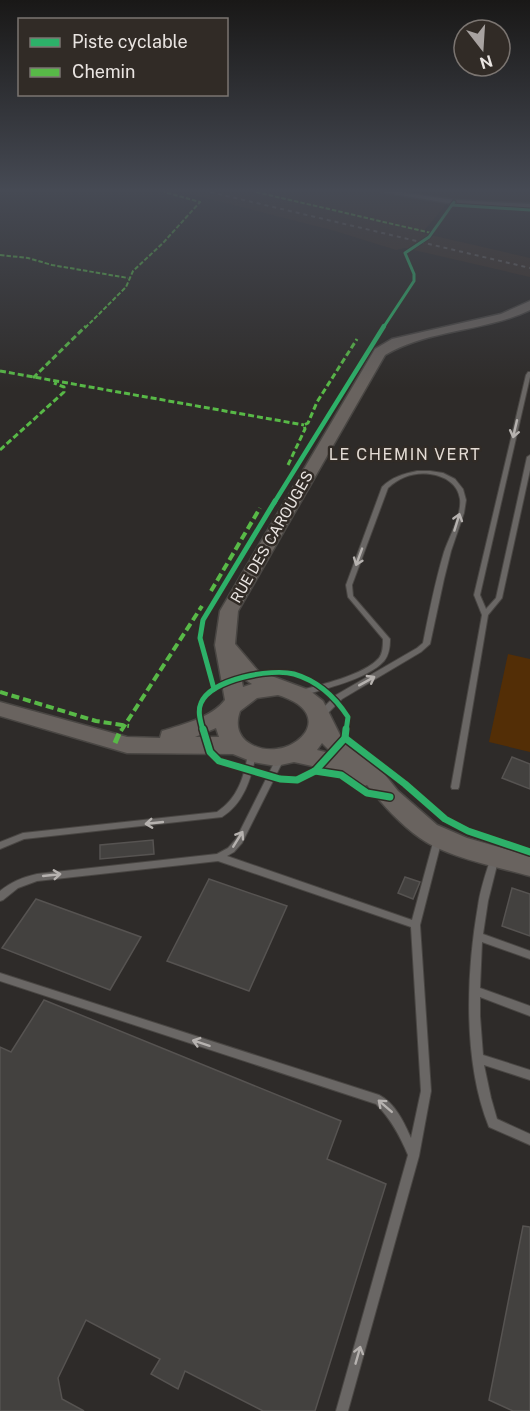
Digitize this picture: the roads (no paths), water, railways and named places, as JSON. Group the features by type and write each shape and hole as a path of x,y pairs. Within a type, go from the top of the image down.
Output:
{"main road":[{"name":"RUE DES CAROUGES","path":"231,707 224,657 225,627 229,611 380,352 397,342 505,317 530,304"},
{"path":"225,645 251,676 278,688 299,693 310,700 332,741 369,771 384,790 416,822 439,837 530,866"},
{"path":"121,744 182,734 202,726 231,707 247,693 278,688"},
{"path":"231,707 225,724 228,735 244,750"},
{"path":"0,709 121,744 148,747 207,742 244,750 332,762 384,790"},
{"path":"288,756 314,742 321,720"}],"lane":[{"path":"485,615 477,595 530,373"},
{"path":"454,787 485,615 499,598 530,457"},
{"path":"299,693 321,688 363,671 381,661 386,652 387,639 350,596 349,585 385,487 390,480 401,474 431,472 456,483 461,489 463,501 445,558 426,644 339,697 321,720"},
{"path":"0,846 23,836 219,814 228,810 240,795 249,771 244,750"},
{"path":"0,897 9,887 24,879 218,857 231,850 239,841 288,756"},
{"path":"342,1411 413,1156 426,1091 415,926 439,837"},
{"path":"495,856 483,905 479,937 475,991 478,1058 486,1106 493,1123 530,1140"},
{"path":"218,857 415,926"},
{"path":"479,937 530,955"},
{"path":"0,977 379,1100 391,1110 413,1156"},
{"path":"475,991 530,1011"},
{"path":"478,1058 530,1075"}],"railway":[{"path":"487,258 530,268"}],"district":[{"name":"LE CHEMIN VERT","path":"405,454"}]}
